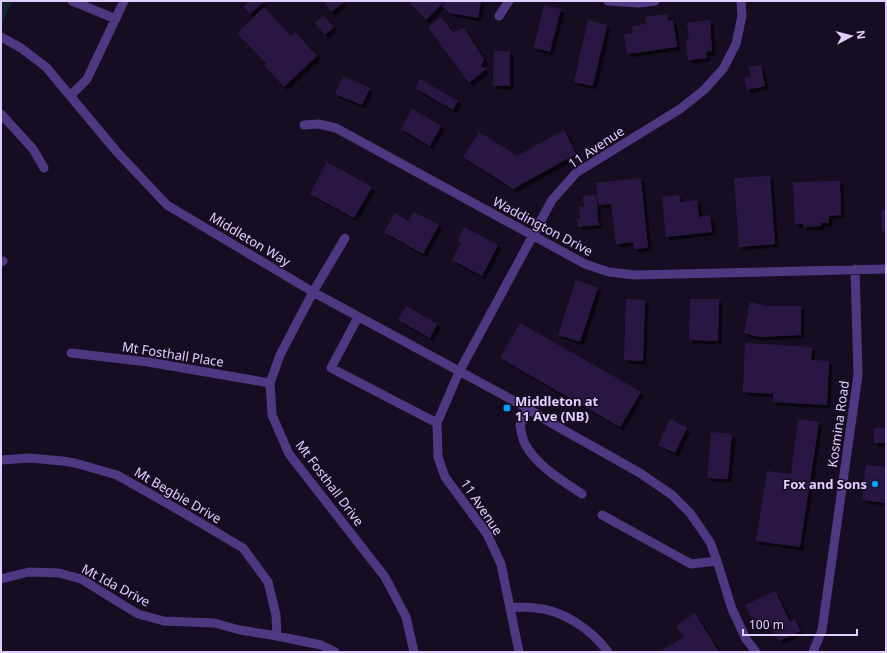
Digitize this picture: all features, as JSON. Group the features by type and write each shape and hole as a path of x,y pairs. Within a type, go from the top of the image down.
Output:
{"street":[{"path":"72,1 116,19"},
{"path":"71,95 87,79 124,1"},
{"path":"499,16 509,1"},
{"path":"608,1 639,3 655,1"},
{"name":"11 Avenue","path":"519,652 501,564 487,534 445,477 438,457 437,423 458,372 552,200 576,173 680,108 704,90 723,69 736,44 742,16 741,1"},
{"name":"Middleton Way","path":"1,36 21,48 46,67 71,95 117,152 168,205 313,292 458,372 529,409 550,423 640,473 672,495 690,512 710,542 732,609 746,639 756,652"},
{"path":"1,114 33,149 44,168"},
{"name":"Waddington Drive","path":"304,125 319,124 336,128 585,264 609,272 635,275 886,269"},
{"name":"Mt Fosthall Drive","path":"345,238 313,292 280,355 270,383 272,415 289,454 385,577 406,617 414,652"},
{"name":"Kosmina Road","path":"813,652 822,630 858,375 855,269"},
{"path":"358,317 331,368 437,423"},
{"name":"Mt Fosthall Place","path":"71,353 148,362 270,383"},
{"path":"529,409 520,425 524,443 536,459 552,475 582,494"},
{"name":"Mt Begbie Drive","path":"1,460 30,458 62,461 75,463 117,476 184,512 243,548 268,582 276,615 277,636"},
{"path":"602,515 691,564 717,561"},
{"name":"Mt Ida Drive","path":"1,579 29,572 59,573 81,579 138,614 164,621 214,623 240,630 321,645 335,652"},
{"path":"510,607 536,608 561,615 585,628 600,641 608,652"}],"shaded area":[{"path":"1,1 12,1 3,22 1,21"}],"building":[{"path":"249,1 265,1 250,14 243,7"},
{"path":"324,1 342,1 343,3 331,12"},
{"path":"408,1 445,1 426,20"},
{"path":"446,1 481,1 478,18 450,13 442,6"},
{"path":"544,5 561,9 550,52 534,48"},
{"path":"264,7 291,36 295,32 317,56 284,87 265,66 266,63 237,33"},
{"path":"667,14 668,21 673,20 677,47 627,54 624,34 633,33 632,26 646,24 645,17"},
{"path":"323,16 334,27 325,35 315,23"},
{"path":"441,17 453,32 464,28 484,59 481,67 487,68 469,83 428,27"},
{"path":"588,20 607,25 593,86 574,82"},
{"path":"710,20 712,51 706,52 707,58 688,60 686,40 689,39 687,23"},
{"path":"494,51 510,51 510,86 493,86"},
{"path":"761,65 765,86 747,90 744,78 751,77 749,67"},
{"path":"343,76 370,88 362,105 335,94"},
{"path":"420,79 458,101 453,110 415,88"},
{"path":"412,109 441,126 430,146 401,129"},
{"path":"564,130 576,154 513,189 463,157 479,132 517,156"},
{"path":"327,162 372,187 354,218 310,194"},
{"path":"770,176 775,244 739,247 734,178"},
{"path":"641,178 648,248 634,249 633,242 616,244 611,204 598,205 596,183"},
{"path":"840,181 841,215 829,216 829,223 821,223 821,226 803,227 803,224 795,224 793,182"},
{"path":"596,195 598,222 600,225 578,227 577,218 580,218 579,207 584,207 583,196"},
{"path":"679,195 680,202 697,200 699,217 710,215 712,232 666,237 662,197"},
{"path":"881,210 886,210 886,231 882,231"},
{"path":"414,212 439,225 423,254 384,232 395,213 408,221"},
{"path":"464,227 498,245 482,276 452,260 461,242 458,240"},
{"path":"576,280 598,288 580,342 558,335"},
{"path":"626,299 645,300 643,361 624,360"},
{"path":"690,299 719,299 718,341 689,340"},
{"path":"750,302 766,306 801,306 801,335 759,337 744,333"},
{"path":"406,306 437,324 430,338 398,320"},
{"path":"520,323 641,392 620,427 500,358"},
{"path":"745,343 812,347 811,360 829,361 827,405 773,402 773,394 743,392"},
{"path":"670,419 687,428 675,453 658,445"},
{"path":"798,419 819,422 800,547 756,541 767,471 791,474"},
{"path":"874,428 886,428 886,443 874,443"},
{"path":"711,432 732,434 728,479 707,478"},
{"name":"Fox and Sons","path":"866,465 886,467 886,503 862,500"},
{"path":"775,591 790,622 795,620 801,631 779,641 770,624 758,630 745,605"},
{"path":"695,613 719,652 659,652 684,637 676,626"}],"place":[{"name":"Middleton at 11 Ave (NB)","path":"507,408"},
{"name":"Fox and Sons","path":"875,484"}]}
